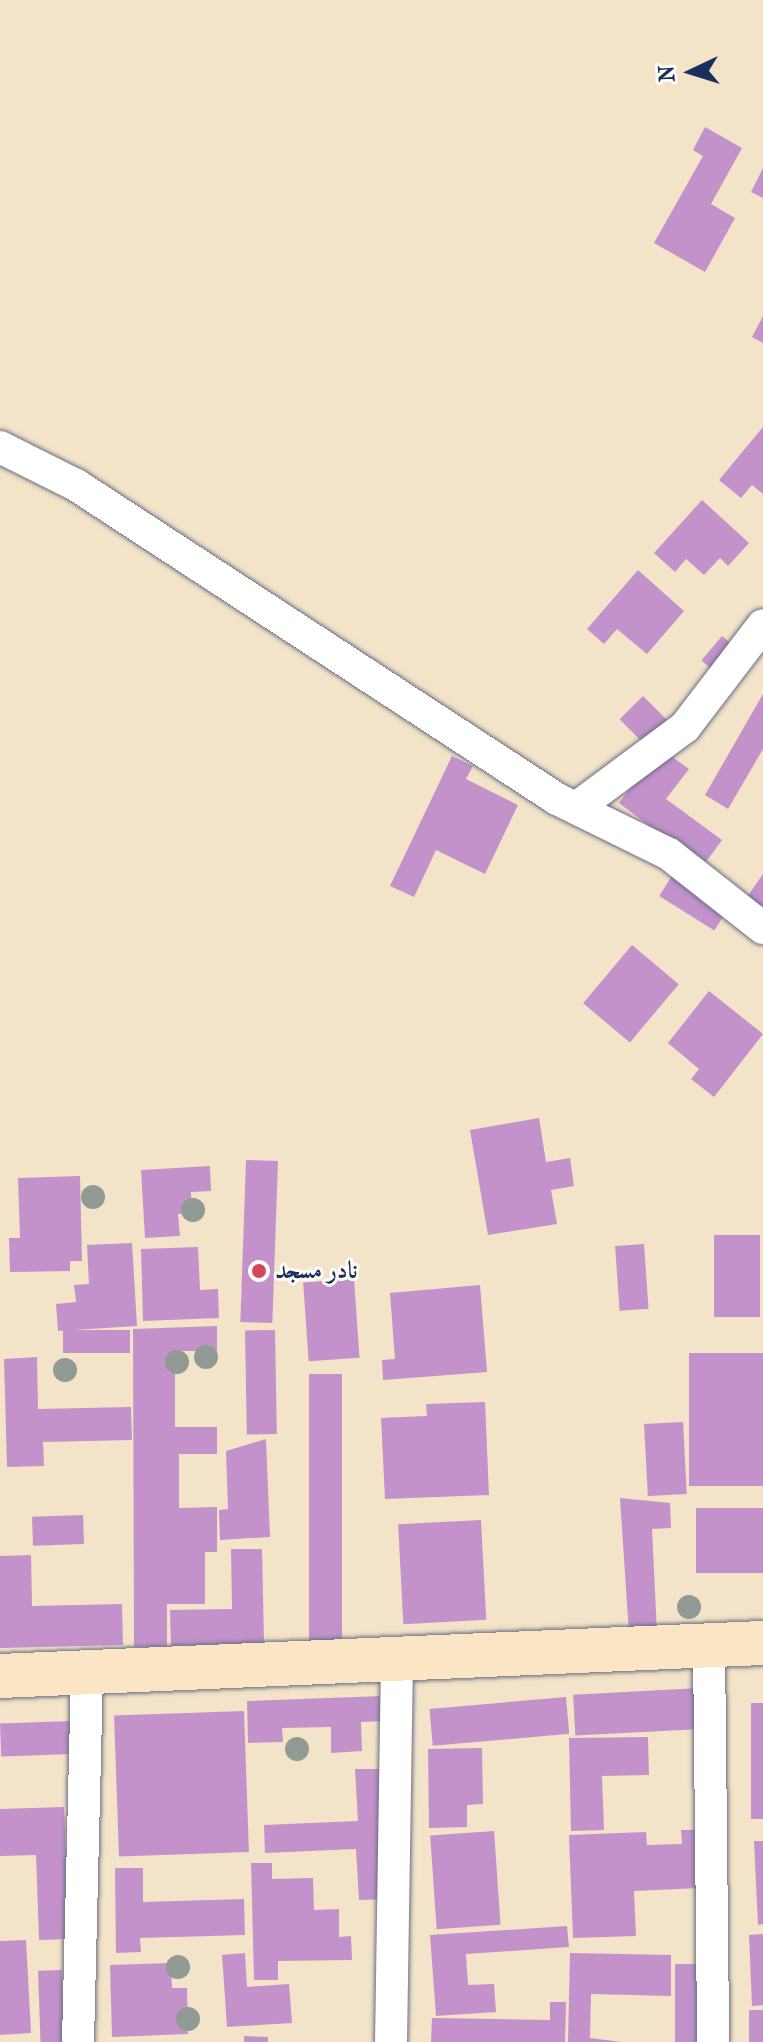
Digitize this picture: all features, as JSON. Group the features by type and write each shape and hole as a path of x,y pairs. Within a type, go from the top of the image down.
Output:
{"street":[{"path":"0,447 76,485 576,808 669,854 763,928"},
{"path":"576,808 685,727 763,625"},
{"path":"0,1676 763,1643"},
{"path":"709,1645 713,2042"},
{"path":"391,2042 397,1659"},
{"path":"78,2042 87,1671"}],"building":[{"path":"705,127 742,148 711,204 735,218 705,272 654,243 703,156 693,150"},
{"path":"763,168 763,198 751,192"},
{"path":"763,316 763,343 752,337"},
{"path":"763,427 763,494 752,485 741,498 719,480"},
{"path":"702,500 749,543 728,566 720,558 704,575 686,559 675,572 654,553"},
{"path":"638,570 684,611 647,654 617,629 604,644 587,629"},
{"path":"722,636 735,647 714,671 701,661"},
{"path":"763,694 763,749 728,809 705,795"},
{"path":"643,696 667,720 644,743 620,719"},
{"path":"660,748 689,769 666,799 722,840 703,866 619,803"},
{"path":"452,756 473,766 466,779 518,805 485,874 436,850 414,897 390,886"},
{"path":"673,874 728,908 714,930 659,896"},
{"path":"763,874 763,909 747,897"},
{"path":"632,945 679,984 630,1042 583,1003"},
{"path":"709,991 763,1034 714,1097 691,1079 699,1069 668,1043"},
{"path":"539,1118 546,1162 570,1158 574,1186 551,1190 557,1224 488,1235 470,1130"},
{"path":"246,1160 278,1161 272,1323 240,1322"},
{"path":"210,1166 211,1191 191,1192 192,1213 178,1214 180,1236 145,1238 141,1170"},
{"path":"80,1176 82,1261 70,1261 70,1271 10,1272 9,1238 20,1238 18,1178"},
{"path":"714,1235 760,1235 760,1317 714,1317"},
{"path":"132,1243 137,1326 58,1331 56,1304 76,1302 74,1285 89,1284 87,1245"},
{"path":"644,1244 649,1309 620,1311 615,1246"},
{"path":"198,1247 200,1290 218,1289 219,1318 143,1321 141,1249"},
{"path":"354,1279 360,1358 309,1361 303,1283"},
{"path":"480,1285 487,1372 383,1380 382,1360 395,1359 390,1293"},
{"path":"217,1326 217,1351 175,1351 175,1427 217,1427 217,1454 179,1454 179,1508 217,1507 217,1552 205,1552 205,1604 167,1604 167,1647 134,1647 133,1329"},
{"path":"63,1330 130,1330 130,1353 63,1353"},
{"path":"275,1330 277,1434 247,1435 245,1331"},
{"path":"689,1353 763,1353 763,1486 689,1486"},
{"path":"37,1357 38,1409 131,1407 132,1440 43,1442 44,1466 7,1467 4,1359"},
{"path":"309,1374 342,1374 342,1644 309,1644"},
{"path":"485,1402 489,1495 385,1499 381,1418 427,1416 426,1404"},
{"path":"683,1422 687,1494 648,1496 644,1424"},
{"path":"266,1439 270,1537 220,1540 219,1510 228,1509 226,1451"},
{"path":"620,1498 670,1503 671,1528 652,1529 657,1633 629,1634"},
{"path":"696,1508 763,1508 763,1573 696,1573"},
{"path":"83,1515 84,1544 33,1546 32,1517"},
{"path":"481,1520 486,1620 403,1624 398,1524"},
{"path":"231,1549 262,1549 264,1643 171,1646 170,1610 232,1609"},
{"path":"31,1555 32,1606 122,1604 123,1645 0,1648 0,1556"},
{"path":"700,1688 702,1729 575,1736 573,1695"},
{"path":"383,1696 384,1721 361,1722 362,1751 331,1753 331,1727 282,1728 283,1742 248,1743 247,1701"},
{"path":"566,1697 569,1734 433,1746 430,1709"},
{"path":"751,1703 763,1703 763,1819 751,1819"},
{"path":"244,1711 249,1852 119,1856 114,1716"},
{"path":"72,1721 73,1754 1,1756 0,1724"},
{"path":"648,1737 649,1775 602,1776 604,1830 571,1831 569,1738"},
{"path":"482,1748 483,1804 467,1805 467,1827 429,1828 428,1749"},
{"path":"355,1769 383,1769 389,1899 359,1900 356,1849 265,1853 264,1825 358,1821"},
{"path":"64,1807 69,1939 39,1940 36,1855 0,1856 0,1809"},
{"path":"681,1830 698,1830 700,1888 634,1891 636,1936 573,1938 569,1835 646,1832 647,1845 682,1844"},
{"path":"494,1831 501,1925 437,1929 430,1835"},
{"path":"754,1841 763,1841 763,1924 758,1925"},
{"path":"251,1863 272,1863 272,1879 313,1878 314,1910 339,1909 339,1937 351,1936 352,1960 278,1961 278,1980 254,1980"},
{"path":"115,1868 143,1868 143,1902 244,1899 245,1935 140,1938 141,1952 116,1953"},
{"path":"567,1926 569,1947 466,1954 468,1985 494,1984 496,2012 436,2016 430,1935"},
{"path":"763,1934 763,2005 752,2006 749,1935"},
{"path":"26,1940 31,2033 0,2035 0,1941"},
{"path":"245,1953 247,1987 289,1984 292,2023 227,2027 222,1955"},
{"path":"570,1953 671,1955 671,1996 591,1994 590,2038 622,2042 568,2042"},
{"path":"171,1963 172,1988 187,1988 188,2034 112,2037 110,1965"},
{"path":"675,1964 701,1964 701,2042 675,2042"},
{"path":"62,1970 65,2042 40,2042 38,1971"},
{"path":"550,2002 566,2002 565,2042 431,2042 432,2018 550,2020"},
{"path":"749,2010 763,2010 763,2042 749,2042"},
{"path":"244,2036 268,2037 268,2042 244,2042"}],"place":[{"name":"نادر مسجد","path":"259,1271"}]}
